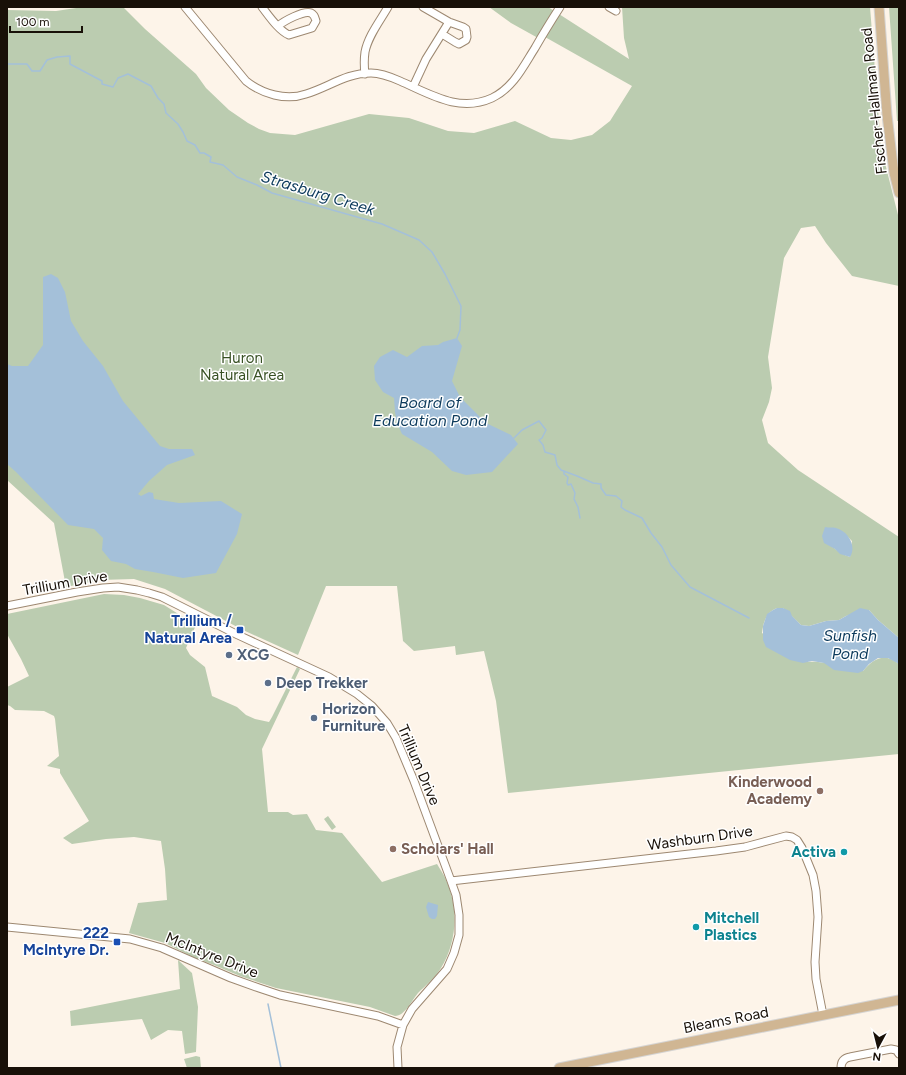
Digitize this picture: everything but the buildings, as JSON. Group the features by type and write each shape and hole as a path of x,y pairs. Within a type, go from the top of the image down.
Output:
{"main road":[{"name":"Fischer-Hallman Road","path":"879,7 887,115 894,173 899,193"},
{"name":"Bleams Road","path":"559,1068 899,1000"}],"street":[{"path":"185,7 240,75 252,86 272,94 283,96 306,94 337,80 353,75 373,73 391,77 445,101 459,104 475,103 492,98 508,87 517,77 560,7"},
{"path":"262,7 278,26 285,34 293,35 312,28 316,22 314,16 311,13 307,13 296,16 278,26"},
{"path":"365,74 365,52 367,46 388,7"},
{"path":"423,7 449,22 463,27 466,29 468,37 459,44 442,34"},
{"path":"609,7 616,11"},
{"path":"413,87 426,59 449,22"},
{"name":"Trillium Drive","path":"7,606 103,588 118,587 149,592 329,678 357,694 372,706 396,738 407,763 456,895 459,915 459,935 454,954 447,969 412,1009 403,1025 397,1047 398,1068"},
{"name":"Washburn Drive","path":"451,881 716,851 745,847 786,836 792,837 797,840 802,848 813,875 816,891 818,917 815,962 816,979 823,1015"},
{"name":"McIntyre Drive","path":"7,927 130,939 162,948 231,978 280,995 378,1016 403,1025"},
{"path":"841,1068 841,1063 846,1058 850,1057 891,1049 896,1050 899,1054"}],"green space":[{"name":"Huron Natural Area","path":"83,7 123,7 145,29 196,74 206,88 229,110 248,123 270,133 295,135 369,114 409,118 448,131 474,133 515,121 551,138 571,140 592,135 610,121 632,86 545,37 538,38 511,23 489,7 548,7 629,59 624,38 622,7 870,7 881,147 899,219 899,286 852,276 826,243 815,226 801,228 784,258 768,357 772,388 769,402 762,420 768,443 798,470 899,537 899,638 869,610 846,616 839,620 826,621 809,626 801,625 783,608 777,608 770,612 766,617 762,633 808,662 827,663 863,671 879,658 888,658 899,664 899,754 508,793 496,701 484,651 456,655 455,646 414,651 403,641 397,586 326,586 298,655 243,630 165,589 134,579 100,580 66,587 54,523 7,480 7,10 56,11","holes":["843,532 852,541 850,557 842,554 831,546"]},
{"path":"889,7 899,7 899,121 897,121"},
{"path":"104,594 124,595 164,605 196,625 186,648 190,655 205,667 212,696 237,707 246,715 255,719 269,722 297,667 300,669 262,749 268,812 288,812 293,815 307,814 316,830 342,833 382,882 437,864 450,891 453,902 454,925 453,936 446,958 436,975 418,993 402,1013 395,1016 370,1007 276,988 240,976 195,958 165,943 129,933 138,903 167,900 161,841 134,837 72,844 63,838 89,821 60,773 60,769 47,766 59,756 54,716 44,711 15,710 7,705 7,687 29,676 7,634 7,614"},
{"path":"328,816 336,827 332,830 324,819"},
{"path":"178,960 192,973 198,1007 196,1052 185,1054 182,1031 168,1030 151,1040 142,1019 71,1026 70,1011 180,989"},
{"path":"196,1056 200,1057 201,1068 187,1068 184,1059"}],"water":[{"path":"51,274 58,278 65,292 71,321 83,341 103,366 123,401 160,446 169,449 192,449 195,455 167,465 149,481 138,494 141,496 149,492 153,493 154,499 179,503 221,501 242,514 237,534 216,573 183,578 135,569 126,564 111,561 102,550 103,538 94,529 68,525 7,464 7,364 12,366 28,366 43,345 43,277"},
{"name":"Board of Education Pond","path":"457,338 462,346 452,381 460,397 486,423 511,435 518,444 492,472 466,475 452,471 432,452 402,434 397,423 394,398 383,392 375,380 374,366 380,357 393,350 407,357 422,346 438,345"},
{"path":"825,527 836,528 848,536 852,544 852,553 850,557 840,554 835,549 824,543 822,536"},
{"name":"Sunfish Pond","path":"777,608 783,608 790,611 792,616 801,625 809,626 826,621 839,620 860,608 869,610 899,638 899,664 888,658 878,658 869,664 863,671 858,673 834,670 824,663 812,661 803,663 790,660 766,647 763,640 763,626 767,614"},
{"path":"428,902 438,905 437,916 435,919 429,917 426,907"}],"waterway":[{"name":"Strasburg Creek","path":"7,64 27,64 32,71 40,71 47,60 57,57 70,56 70,64 102,81 102,84 113,87 118,78 128,74 151,86 158,98 164,104 166,113 178,124 187,141 195,145 200,153 204,153 211,157 210,162 223,165 237,177 272,193 382,224 419,240 432,252 461,306 460,330 457,338"},
{"path":"514,438 522,430 539,421 546,430 542,438 539,440 543,445 545,452 555,455 557,465 561,470 593,483 601,484 601,488 606,495 616,496 622,501 621,507 642,518 662,547 671,565 690,587 749,618"},
{"path":"564,471 564,474 568,477 567,483 568,485 571,484 575,493 574,499 578,507 580,518"},
{"path":"268,1004 281,1068"}],"place":[{"name":"Trillium / Natural Area","path":"240,630"},
{"name":"XCG","path":"229,655"},
{"name":"Deep Trekker","path":"268,683"},
{"name":"Horizon Furniture","path":"314,718"},
{"name":"Kinderwood Academy","path":"820,791"},
{"name":"Scholars' Hall","path":"393,849"},
{"name":"Activa","path":"844,852"},
{"name":"Mitchell Plastics","path":"696,927"},
{"name":"222 McIntyre Dr.","path":"117,942"}]}
